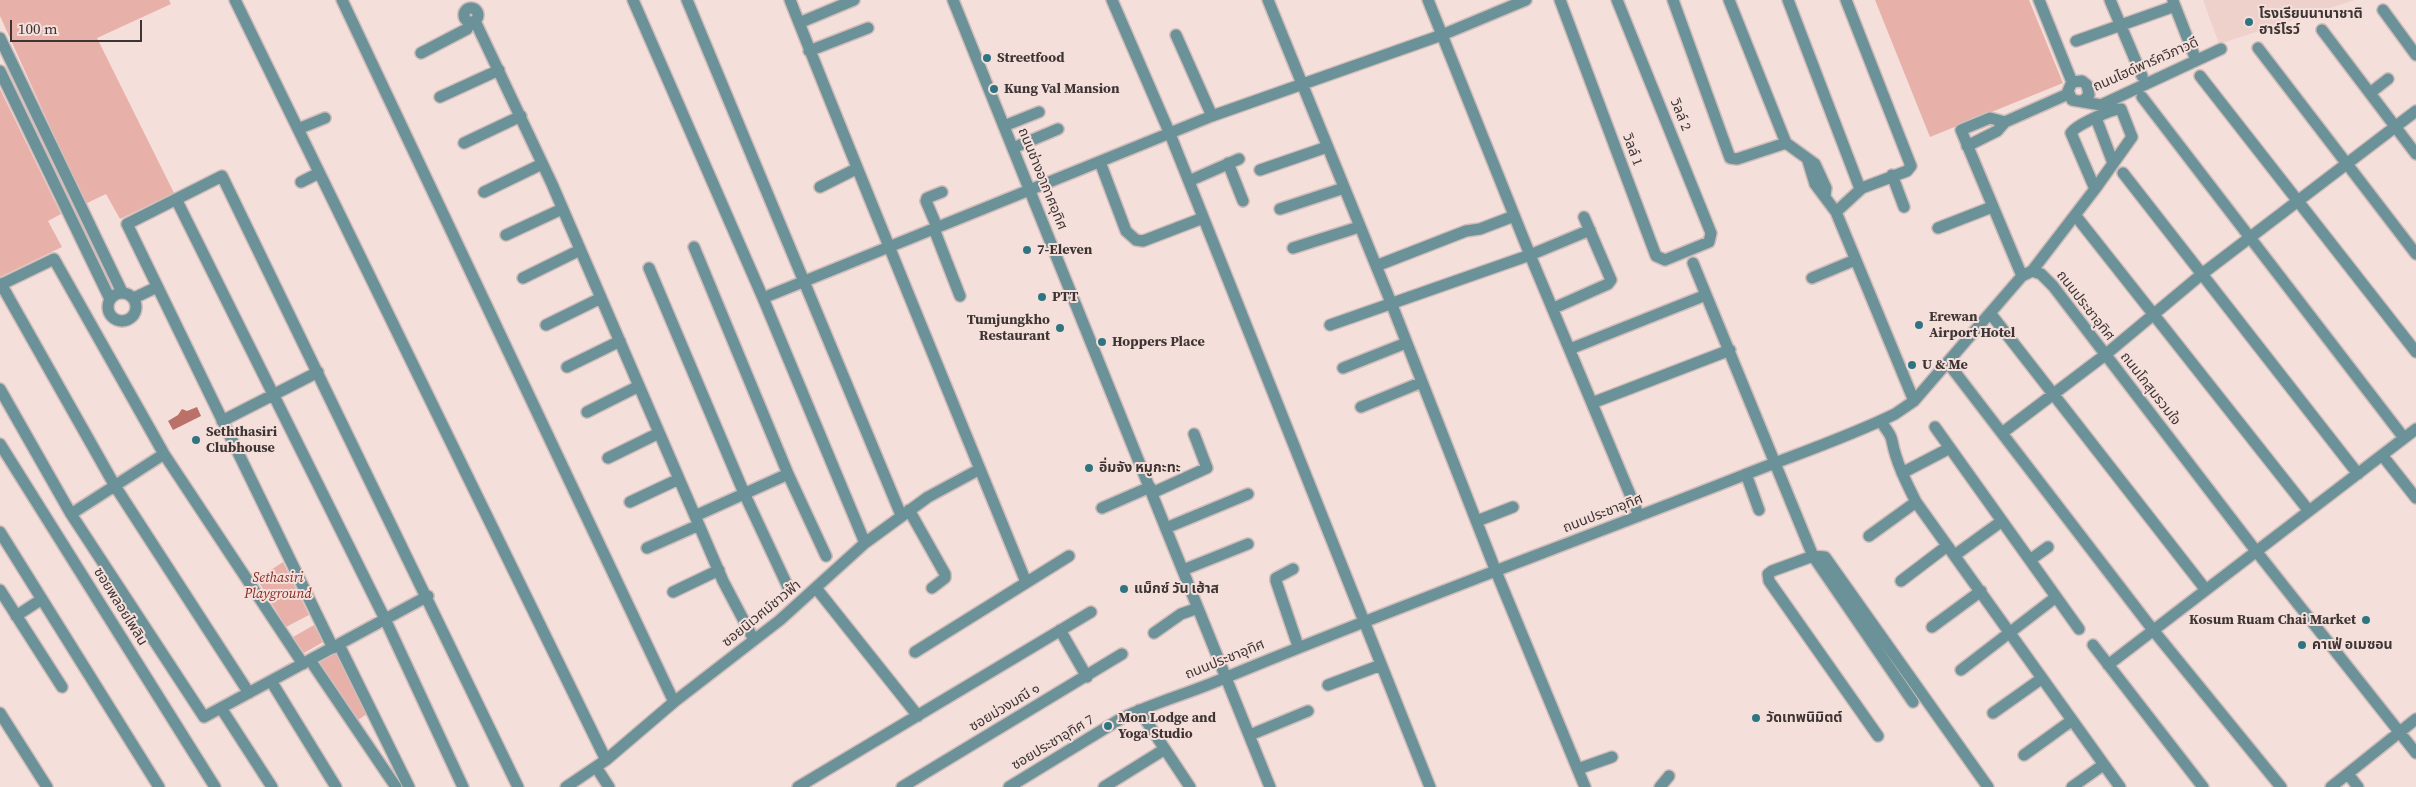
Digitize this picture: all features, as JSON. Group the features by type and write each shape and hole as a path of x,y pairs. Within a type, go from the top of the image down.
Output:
{"street":[{"path":"235,0 606,760"},
{"path":"342,0 674,702"},
{"path":"633,0 764,298 864,543"},
{"path":"687,0 804,282 905,513 945,574 945,578 932,588"},
{"path":"790,0 856,169 890,246 1026,582"},
{"path":"799,23 854,0"},
{"name":"ถนนช่างอากาศอุทิศ","path":"953,0 1270,787"},
{"path":"1112,0 1204,218 1363,623 1430,787"},
{"path":"1268,0 1392,305 1495,569 1585,787"},
{"path":"1428,0 1514,216 1554,308 1639,516"},
{"path":"764,298 1212,116 1302,82 1442,35 1505,4 1526,0"},
{"name":"วิลล์ 1","path":"1560,0 1656,256 1665,260 1709,242"},
{"name":"วิลล์ 2","path":"1617,0 1711,233 1709,242"},
{"path":"1673,0 1730,158 1737,159 1786,143"},
{"path":"1728,0 1786,143 1814,164 1824,184 1826,189 1825,196 1836,212 1914,401"},
{"path":"1788,0 1859,186 1862,188"},
{"path":"1836,212 1862,188 1892,175 1908,171 1911,166 1846,0"},
{"name":"ถนนไฮด์พาร์ควิภาวดี","path":"2039,0 2072,82"},
{"path":"2110,0 2142,76"},
{"path":"2076,41 2120,26 2174,3 2196,60"},
{"path":"420,53 467,29 478,18 476,10 467,4"},
{"path":"2383,10 2416,55"},
{"path":"472,22 499,70 521,116 719,570 754,640"},
{"path":"809,51 868,28"},
{"path":"2322,30 2416,154"},
{"path":"1176,35 1212,116"},
{"path":"0,38 122,292 134,298"},
{"path":"2258,48 2416,254"},
{"name":"ถนนไฮด์พาร์ควิภาวดี","path":"2084,100 2088,95 2087,85 2079,80 2072,82 2068,87 2068,94 2075,101 2084,100 2101,105 2221,49"},
{"path":"440,98 499,70"},
{"path":"0,71 110,299 109,313 116,320 130,319 135,312 134,298"},
{"path":"2200,76 2299,200 2416,352"},
{"path":"2370,93 2388,79"},
{"path":"9,89 22,84"},
{"path":"1967,146 1997,131 2005,122 2068,94"},
{"path":"2142,98 2404,438"},
{"path":"2005,122 1990,118 1961,130 1992,207 2027,273 2075,215 2095,189 2132,137 2124,112 2117,109 2075,128 2071,133 2095,189"},
{"name":"ถนนโกสุมรวมใจ","path":"2416,111 2202,274 2105,355 2256,552 2416,752"},
{"path":"1004,126 1039,112"},
{"path":"464,143 521,116"},
{"path":"298,129 325,118"},
{"path":"2096,118 2113,163"},
{"path":"1013,148 1058,129"},
{"path":"1260,170 1327,146"},
{"path":"1189,181 1234,161 1243,201"},
{"path":"1100,162 1126,230 1136,240 1143,240 1204,218"},
{"path":"484,192 542,164"},
{"path":"820,187 856,169"},
{"path":"301,182 319,173"},
{"path":"2123,173 2358,474"},
{"path":"1892,175 1904,207"},
{"path":"409,787 222,421 127,224 222,176 428,596 518,787"},
{"path":"1280,209 1344,188"},
{"path":"942,192 926,201 960,296"},
{"path":"176,199 385,620 463,787"},
{"path":"1938,228 1992,207"},
{"path":"506,235 562,209"},
{"path":"2075,215 2309,511"},
{"path":"1376,266 1466,231 1480,229 1514,216"},
{"path":"1554,308 1608,284 1611,280 1584,217"},
{"path":"77,232 90,226"},
{"path":"1293,248 1359,226"},
{"path":"1330,326 1530,255 1590,230"},
{"path":"694,247 788,474 826,556"},
{"path":"523,278 580,250"},
{"path":"249,693 115,486 1,284 54,259 164,454 307,662 396,787"},
{"path":"1812,278 1855,260"},
{"path":"1693,263 1813,556 1913,702"},
{"path":"649,268 744,493 788,587"},
{"name":"ถนนประชาอุทิศ","path":"1139,710 1225,678 1298,646 1363,623 1495,569 1639,516 1776,462 1883,424 1914,401 2027,273 2041,274 2053,286 2105,355"},
{"path":"134,298 157,287"},
{"path":"110,299 122,292"},
{"path":"1570,349 1706,295"},
{"path":"546,325 601,298"},
{"path":"90,323 109,313"},
{"path":"1990,313 2206,590"},
{"path":"567,367 620,342"},
{"path":"1343,368 1406,343"},
{"path":"1592,403 1730,350"},
{"path":"2002,433 2105,355"},
{"path":"1948,363 2154,630 2281,787"},
{"path":"222,421 318,372"},
{"path":"1361,407 1422,382"},
{"path":"587,412 639,386"},
{"path":"0,389 71,514 204,718 428,596"},
{"path":"1883,424 1883,433 1887,444 1892,447 1916,502 2120,787"},
{"path":"1935,427 2079,628"},
{"path":"2108,665 2416,429"},
{"path":"608,458 659,433"},
{"path":"1102,508 1207,468 1194,434"},
{"name":"ซอยพลอยไพลิน","path":"0,444 215,787"},
{"path":"1902,473 1950,448"},
{"path":"71,514 164,454"},
{"path":"2382,455 2416,498"},
{"name":"ซอยนิเวศม์ชาวฟ้า","path":"566,787 606,760 674,702 754,640 816,588 864,543 928,497 980,469"},
{"path":"647,548 744,493 788,474"},
{"path":"1746,474 1759,510"},
{"path":"630,502 679,479"},
{"path":"1166,528 1248,494"},
{"path":"1869,536 1916,502"},
{"path":"1477,521 1512,507"},
{"path":"1954,556 2002,521"},
{"path":"0,532 159,787"},
{"path":"1183,570 1248,544"},
{"path":"1901,581 1947,546"},
{"path":"2030,560 2048,547"},
{"path":"915,652 1068,556"},
{"path":"1878,736 1768,577 1772,571 1813,556 1825,557 1988,787"},
{"path":"1293,569 1276,578 1276,581 1298,646"},
{"path":"673,592 719,570"},
{"path":"816,588 918,716"},
{"path":"0,590 62,688"},
{"path":"1932,627 1981,591"},
{"path":"1962,670 2056,597"},
{"path":"16,616 42,599"},
{"path":"1154,633 1181,614 1198,608"},
{"path":"798,787 1091,612"},
{"path":"1060,630 1087,677"},
{"path":"2092,645 2203,787"},
{"name":"ซอยม่วงมณี ๑","path":"902,787 1087,677 1122,654"},
{"path":"1328,685 1381,665"},
{"path":"1993,713 2041,679"},
{"path":"271,681 336,787"},
{"path":"221,708 272,787"},
{"path":"1139,710 1190,787"},
{"name":"ซอยประชาอุทิศ 7","path":"1009,787 1122,718 1139,710"},
{"path":"1250,735 1308,711"},
{"path":"0,713 47,787"},
{"path":"2331,787 2416,719"},
{"path":"2024,755 2071,721"},
{"path":"1104,787 1164,749"},
{"path":"1578,770 1612,756"},
{"path":"2072,787 2103,765"},
{"path":"596,767 609,787"},
{"path":"2348,774 2358,787"},
{"path":"1660,787 1669,776"}],"shaded area":[{"name":"โรงเรียนนานาชาติ ฮาร์โรว์","path":"2203,0 2355,0 2219,44"},
{"path":"197,407 201,416 173,430 168,421 178,415 182,409 187,411"}],"green space":[{"path":"0,0 169,0 171,4 97,38 174,193 120,219 106,194 85,204 0,16"},
{"path":"1875,0 2029,0 2063,83 1930,137"},
{"path":"0,89 61,214 48,221 62,247 0,277"},
{"name":"Sethasiri Playground","path":"283,562 309,615 286,627 257,579"},
{"path":"314,625 323,642 304,653 293,637"},
{"path":"337,652 367,714 358,720 319,662"}],"place":[{"name":"โรงเรียนนานาชาติ ฮาร์โรว์","path":"2249,22"},
{"name":"Streetfood","path":"987,58"},
{"name":"Kung Val Mansion","path":"994,89"},
{"name":"7-Eleven","path":"1027,250"},
{"name":"PTT","path":"1042,297"},
{"name":"Erewan Airport Hotel","path":"1919,325"},
{"name":"Tumjungkho Restaurant","path":"1060,328"},
{"name":"Hoppers Place","path":"1102,342"},
{"name":"U & Me","path":"1912,365"},
{"name":"Seththasiri Clubhouse","path":"196,440"},
{"name":"อิ่มจัง หมูกะทะ","path":"1089,468"},
{"name":"แม็กซ์ วัน เฮ้าส","path":"1124,589"},
{"name":"Kosum Ruam Chai Market","path":"2366,620"},
{"name":"คาเฟ่ อเมซอน","path":"2302,645"},
{"name":"วัดเทพนิมิตต์","path":"1756,718"},
{"name":"Mon Lodge and Yoga Studio","path":"1108,726"}]}
